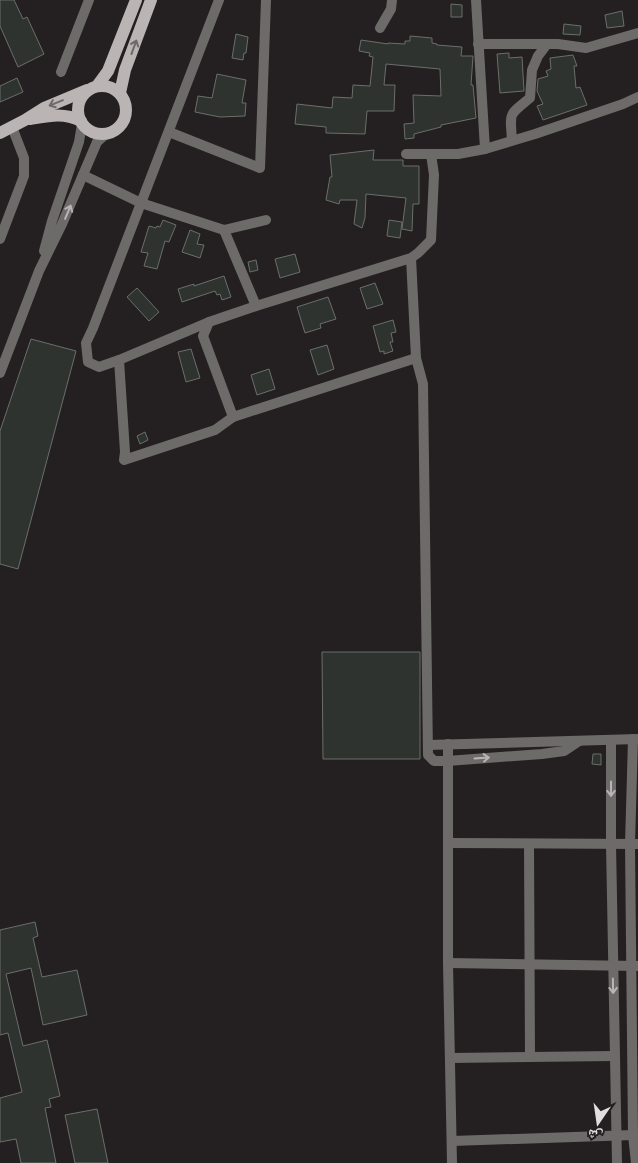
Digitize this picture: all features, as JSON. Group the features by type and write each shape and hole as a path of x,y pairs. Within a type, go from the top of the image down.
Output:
{"main road":[{"path":"81,122 78,109 79,102 83,94 93,87 108,71 136,0"},
{"path":"120,93 125,70 151,0"},
{"path":"0,133 44,108 93,87 106,86 114,88 125,100 127,109 125,117 116,129 107,133 94,133 81,122 66,115 25,120"}],"street":[{"path":"61,72 89,0"},
{"path":"219,0 142,203 86,343 88,362 99,367 209,322 410,258 431,240 434,175 431,154"},
{"path":"169,132 260,168 266,0"},
{"path":"380,28 391,9 392,0"},
{"path":"476,0 485,149"},
{"path":"478,44 562,44 586,48 638,33"},
{"path":"512,140 510,118 514,111 530,98 532,70 538,56 548,44"},
{"path":"406,154 458,154 485,149 623,104 638,97"},
{"path":"39,271 52,221 80,142 81,122"},
{"path":"0,238 24,176 24,158 12,127"},
{"path":"0,373 39,271 62,224 97,142 107,133"},
{"path":"83,175 142,203 224,230 266,220"},
{"path":"224,230 256,306"},
{"path":"410,258 416,358 423,384 428,754 434,761 542,754 564,751 579,741"},
{"path":"209,322 203,336 233,417"},
{"path":"119,360 124,460 215,430 233,417 416,358"},
{"path":"428,745 635,739 635,1083 633,1136 636,1163"},
{"path":"611,740 617,1163"},
{"path":"448,744 448,963 452,1163"},
{"path":"449,843 634,844"},
{"path":"529,844 530,1057"},
{"path":"448,963 634,966"},
{"path":"450,1058 614,1056"},
{"path":"452,1141 633,1136"}],"building":[{"path":"0,0 14,0 23,19 27,17 44,54 18,67 0,26"},
{"path":"451,4 462,5 462,17 451,17"},
{"path":"622,11 624,26 607,28 605,15"},
{"path":"564,24 581,26 580,35 563,34"},
{"path":"236,34 248,37 243,60 232,58"},
{"path":"410,36 432,38 432,43 437,45 462,47 461,56 473,56 471,85 473,85 476,118 441,125 441,127 414,134 414,138 405,139 404,124 414,123 413,95 441,96 440,69 386,64 384,85 395,85 394,111 367,111 365,134 326,133 326,127 295,124 297,104 332,108 333,97 352,98 353,85 370,86 373,57 369,56 370,53 359,51 361,40 388,44 405,44 405,41 410,41"},
{"path":"509,53 509,58 522,57 524,91 500,93 497,54"},
{"path":"573,55 577,66 574,66 576,88 580,87 587,105 543,120 537,106 543,104 537,91 538,79 548,76 546,71 551,69 550,58"},
{"path":"217,74 246,80 242,103 246,103 245,116 220,117 195,112 198,96 212,98"},
{"path":"17,78 23,92 0,102 0,86"},
{"path":"374,150 373,160 403,160 403,166 419,166 419,204 413,204 412,231 402,229 406,198 366,194 365,218 362,228 354,224 357,200 340,200 339,204 326,200 330,177 332,177 330,155"},
{"path":"163,220 176,225 169,242 165,241 157,269 144,266 148,253 141,252 149,226 160,227"},
{"path":"389,220 402,222 400,238 387,236"},
{"path":"190,230 200,234 197,244 204,245 200,258 182,252"},
{"path":"295,254 300,272 280,278 275,259"},
{"path":"256,260 258,270 250,272 248,262"},
{"path":"224,276 231,297 222,300 220,294 217,295 215,291 182,302 178,289"},
{"path":"375,283 383,304 367,309 360,288"},
{"path":"137,288 159,312 149,321 127,297"},
{"path":"328,297 336,319 320,324 321,328 305,333 297,307"},
{"path":"393,320 396,332 391,333 393,342 390,342 393,351 384,354 384,351 380,352 373,326"},
{"path":"31,339 76,351 18,569 0,564 0,431"},
{"path":"327,345 334,369 318,375 310,350"},
{"path":"191,349 200,378 186,382 178,352"},
{"path":"269,369 275,389 257,395 251,375"},
{"path":"145,432 148,440 140,444 137,436"},
{"path":"322,652 420,652 420,759 323,759"},
{"path":"593,754 601,754 601,765 592,764"},
{"path":"35,922 38,936 33,938 42,977 77,970 87,1015 43,1025 31,968 6,974 23,1046 47,1040 60,1096 49,1099 51,1107 45,1108 56,1163 21,1163 16,1139 0,1142 0,1098 22,1092 8,1033 0,1035 0,930"},
{"path":"97,1109 108,1163 75,1163 65,1115"}]}
